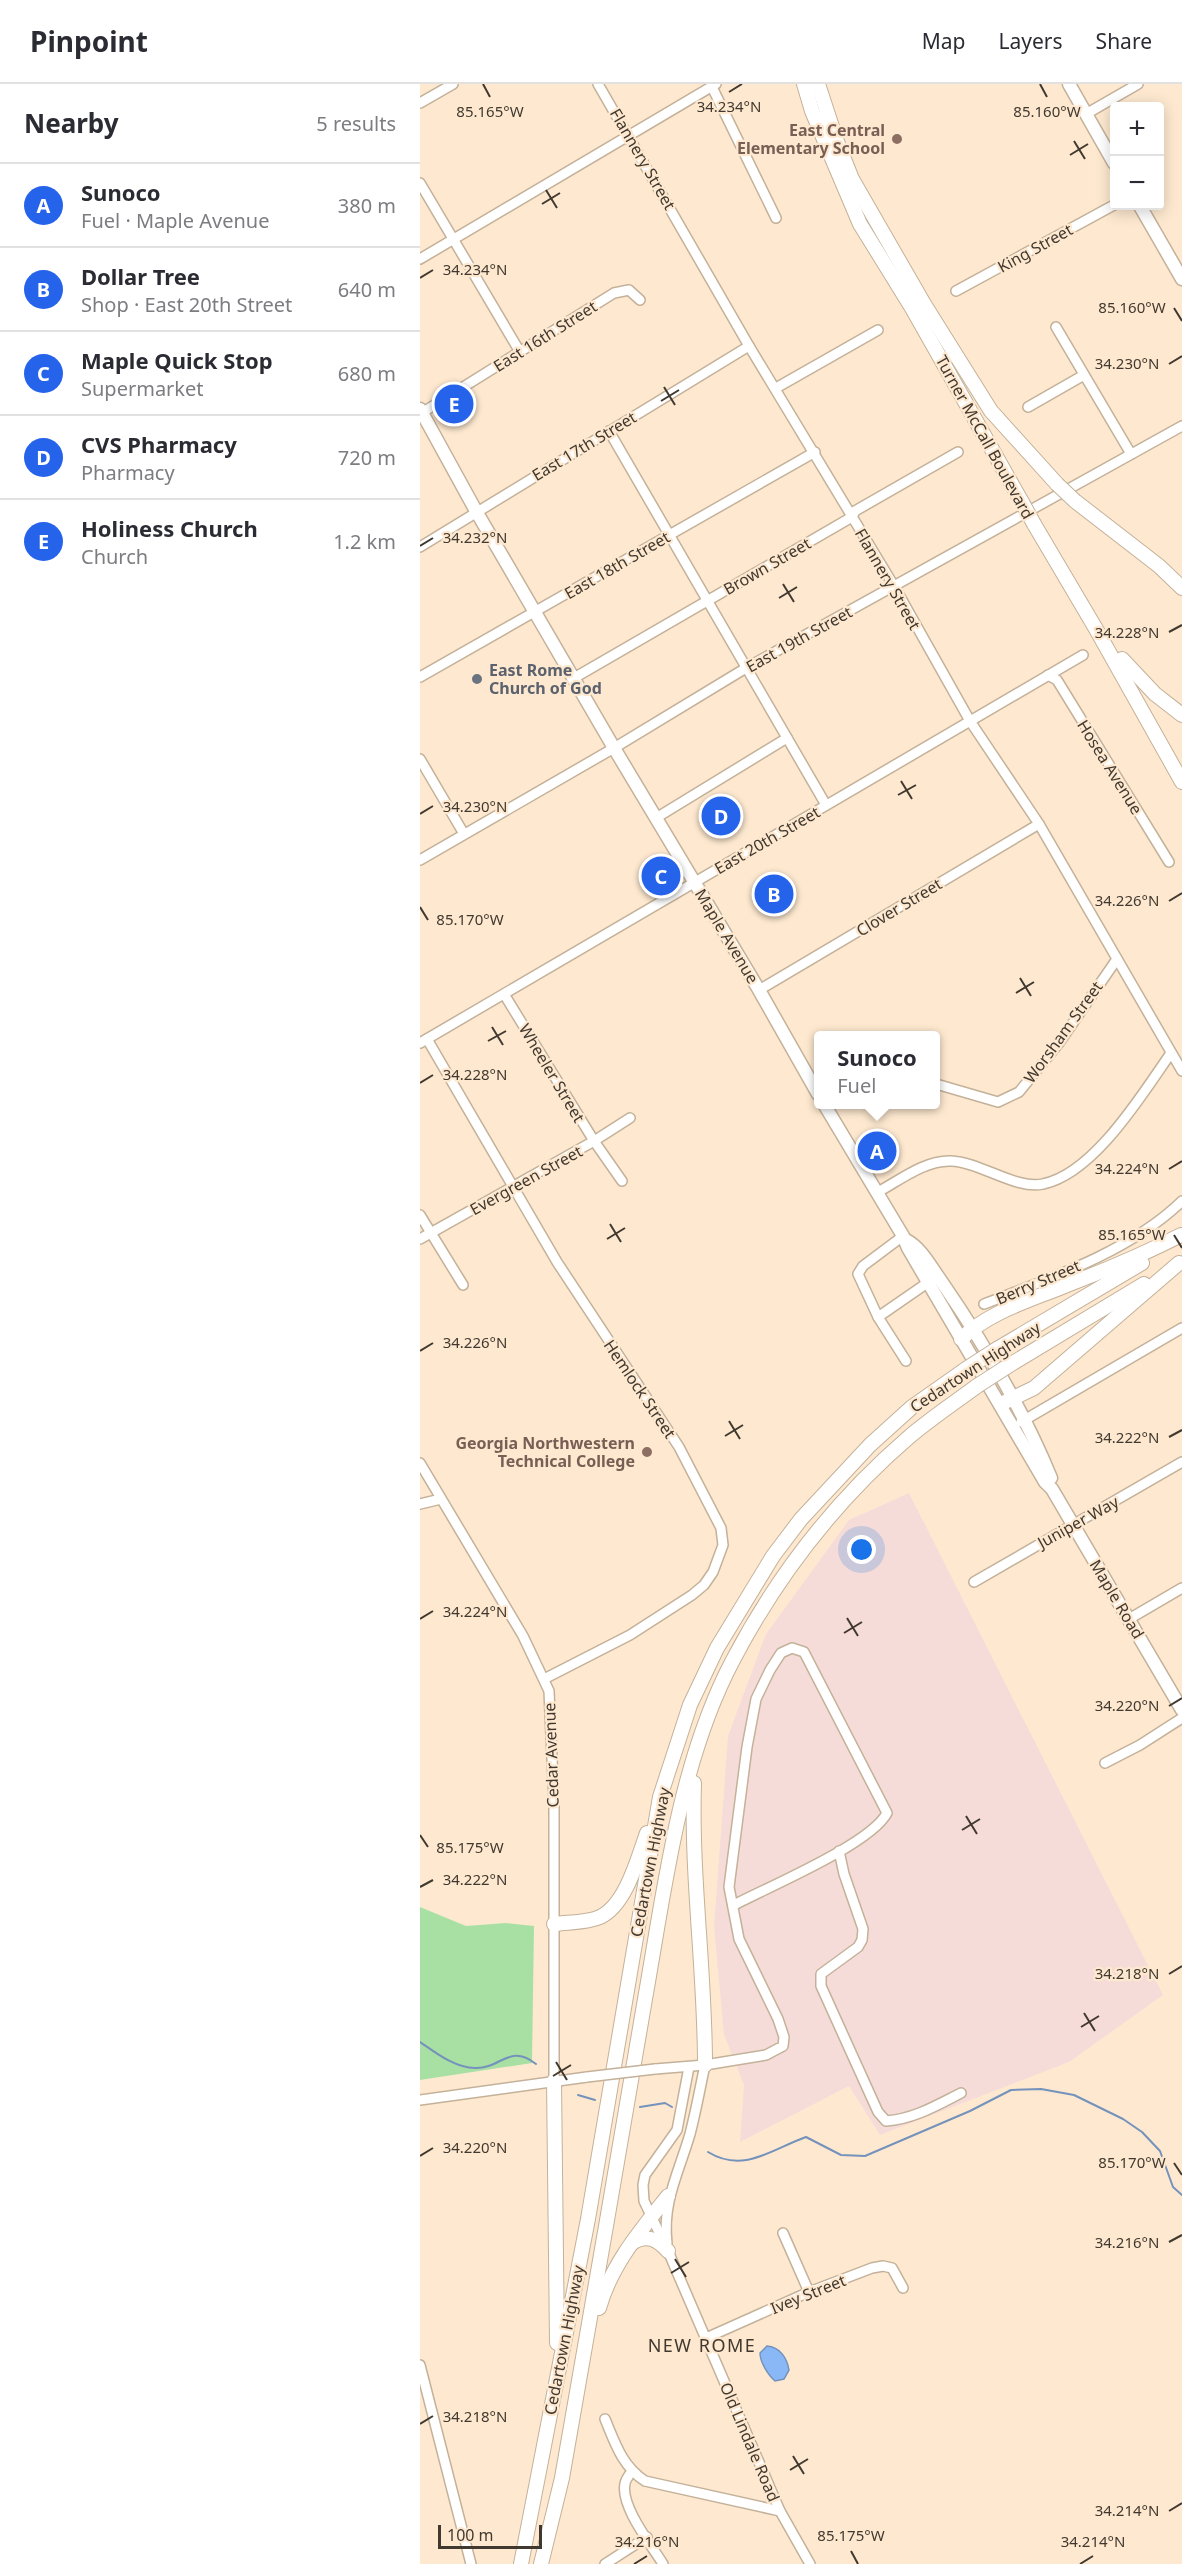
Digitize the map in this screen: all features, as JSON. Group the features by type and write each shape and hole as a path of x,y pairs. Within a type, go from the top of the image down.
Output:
{"highway":[{"name":"Turner McCall Boulevard","path":"804,84 816,121 860,224 912,308 1182,782"},
{"name":"Turner McCall Boulevard","path":"818,84 852,178 924,304 991,411 1075,501 1159,566 1182,588"},
{"path":"1159,566 1182,580"},
{"path":"1077,596 1133,673 1182,715"},
{"path":"961,1339 972,1328 996,1313 1138,1257 1182,1235"},
{"name":"Cedartown Highway","path":"521,2564 533,2512 557,2372 592,2197 660,1797 690,1705 717,1648 780,1547 801,1519 870,1445 898,1419 966,1369 1120,1277 1182,1235"},
{"path":"1006,1401 1034,1388 1180,1262"},
{"name":"Cedartown Highway","path":"541,2564 562,2478 673,1841 710,1710 733,1659 787,1572 834,1512 875,1468 909,1437 980,1380 1008,1366 1180,1262"},
{"path":"695,1757 694,1882 700,1933 705,2065"},
{"path":"554,1924 600,1917 622,1896 660,1797"},
{"path":"554,2081 557,2372"},
{"path":"588,2334 596,2319 612,2274 632,2243 669,2196"},
{"path":"632,2243 639,2238 648,2237 662,2244 668,2252"}],"main road":[{"path":"1068,84 1110,156"},
{"path":"1142,210 1182,279"},
{"name":"Maple Avenue","path":"421,412 614,748 696,882 814,1085"},
{"name":"Maple Avenue","path":"828,1109 876,1193 905,1238 908,1248 972,1328 993,1366"},
{"name":"Maple Avenue","path":"933,1280 980,1380"},
{"name":"Maple Road","path":"993,1366 1006,1401 1019,1423 1045,1482 1052,1488 1072,1526 1182,1710"},
{"name":"Maple Road","path":"980,1380 1006,1401"}],"street":[{"path":"420,103 453,84"},
{"name":"Flannery Street","path":"598,84 629,134 749,346 776,387 894,586 970,721 1039,824 1182,1071"},
{"path":"1086,114 1138,84"},
{"path":"420,259 714,85 776,218"},
{"path":"420,183 520,352"},
{"name":"King Street","path":"956,291 1110,207"},
{"name":"East 16th Street","path":"421,412 621,290 629,290 640,300"},
{"path":"1056,327 1131,454"},
{"path":"776,387 878,330"},
{"name":"East 17th Street","path":"420,547 749,346"},
{"path":"1028,407 1084,375"},
{"name":"East 19th Street","path":"420,860 614,748 746,668 1182,426"},
{"path":"609,431 826,805"},
{"name":"East 18th Street","path":"420,677 815,452"},
{"name":"Brown Street","path":"574,678 852,517 855,511 958,452"},
{"name":"East 20th Street","path":"423,1041 1083,654"},
{"name":"Hosea Avenue","path":"1048,675 1056,680 1169,862"},
{"path":"656,818 787,738"},
{"path":"420,759 464,834"},
{"name":"Clover Street","path":"759,990 1039,824"},
{"name":"Worsham Street","path":"940,1085 998,1102 1019,1092 1059,1043 1117,959"},
{"name":"Wheeler Street","path":"504,994 594,1141 622,1181"},
{"name":"Hemlock Street","path":"423,1041 576,1292 679,1447 721,1528 723,1545 713,1572 692,1595 630,1635 544,1679"},
{"path":"876,1193 920,1168 951,1161 975,1166 1023,1183 1042,1185 1068,1175 1092,1157 1172,1053"},
{"name":"Evergreen Street","path":"420,1239 594,1141 630,1118"},
{"name":"Berry Street","path":"984,1304 1063,1272 1131,1240 1170,1213 1182,1201"},
{"path":"420,1215 463,1285"},
{"path":"905,1238 863,1266 858,1274 879,1317 906,1361"},
{"path":"879,1317 933,1280"},
{"path":"1019,1423 1182,1328"},
{"name":"Juniper Way","path":"974,1582 1182,1462"},
{"name":"Cedar Avenue","path":"420,1463 523,1636 544,1679 550,1702 554,1802 554,2081"},
{"path":"420,1504 441,1499"},
{"path":"1129,1619 1182,1588"},
{"path":"420,2100 655,2068 705,2065 766,2055 783,2046 784,2037 778,2019 739,1939 729,1887 747,1747 756,1699 781,1653 792,1648 804,1652 887,1813 875,1828 839,1851 734,1905"},
{"path":"1104,1763 1140,1745 1182,1718"},
{"path":"839,1851 844,1874 863,1929 862,1940 858,1947 821,1974 821,1986 878,2112 886,2121 910,2118 961,2093"},
{"name":"Old Lindale Road","path":"668,2252 666,2227 669,2196 691,2132 705,2065"},
{"name":"Old Lindale Road","path":"689,2067 677,2130 645,2175 644,2201 780,2511 810,2564"},
{"path":"783,2233 809,2292"},
{"name":"Ivey Street","path":"706,2338 809,2292 883,2266 892,2268 903,2288"},
{"path":"420,2365 471,2564"},
{"path":"605,2419 620,2454 631,2472 645,2481 780,2511"},
{"path":"631,2472 624,2484 625,2495 633,2515 663,2564"},
{"path":"605,2564 647,2537"}],"shaded area":[{"path":"909,1493 1163,1995 1069,2062 880,2135 849,2086 740,2142 744,2085 724,2035 714,1927 728,1736 766,1634 849,1520"}],"green space":[{"path":"420,1907 466,1926 506,1923 534,1926 532,2063 420,2080"}],"water":[{"path":"767,2346 776,2348 785,2357 789,2370 784,2379 775,2381 765,2368 760,2353"}],"waterway":[{"path":"420,2042 446,2059 468,2067 484,2067 512,2056 527,2058 536,2064"},
{"path":"708,2152 734,2161 746,2160 770,2153 806,2137 841,2155 865,2156 970,2111 1011,2090 1041,2089 1074,2095 1123,2119 1142,2132 1160,2151 1173,2187 1182,2195"},
{"path":"578,2095 595,2100"},
{"path":"640,2107 665,2103 672,2107"}],"place":[{"name":"East Central Elementary School","path":"897,139"},
{"name":"Holiness Church","path":"454,404"},
{"name":"East Rome Church of God","path":"477,679"},
{"name":"CVS Pharmacy","path":"721,816"},
{"name":"Maple Quick Stop","path":"661,876"},
{"name":"Dollar Tree","path":"774,894"},
{"name":"Sunoco","path":"877,1151"},
{"name":"Georgia Northwestern Technical College","path":"647,1452"}],"district":[{"name":"NEW ROME","path":"702,2346"}]}
